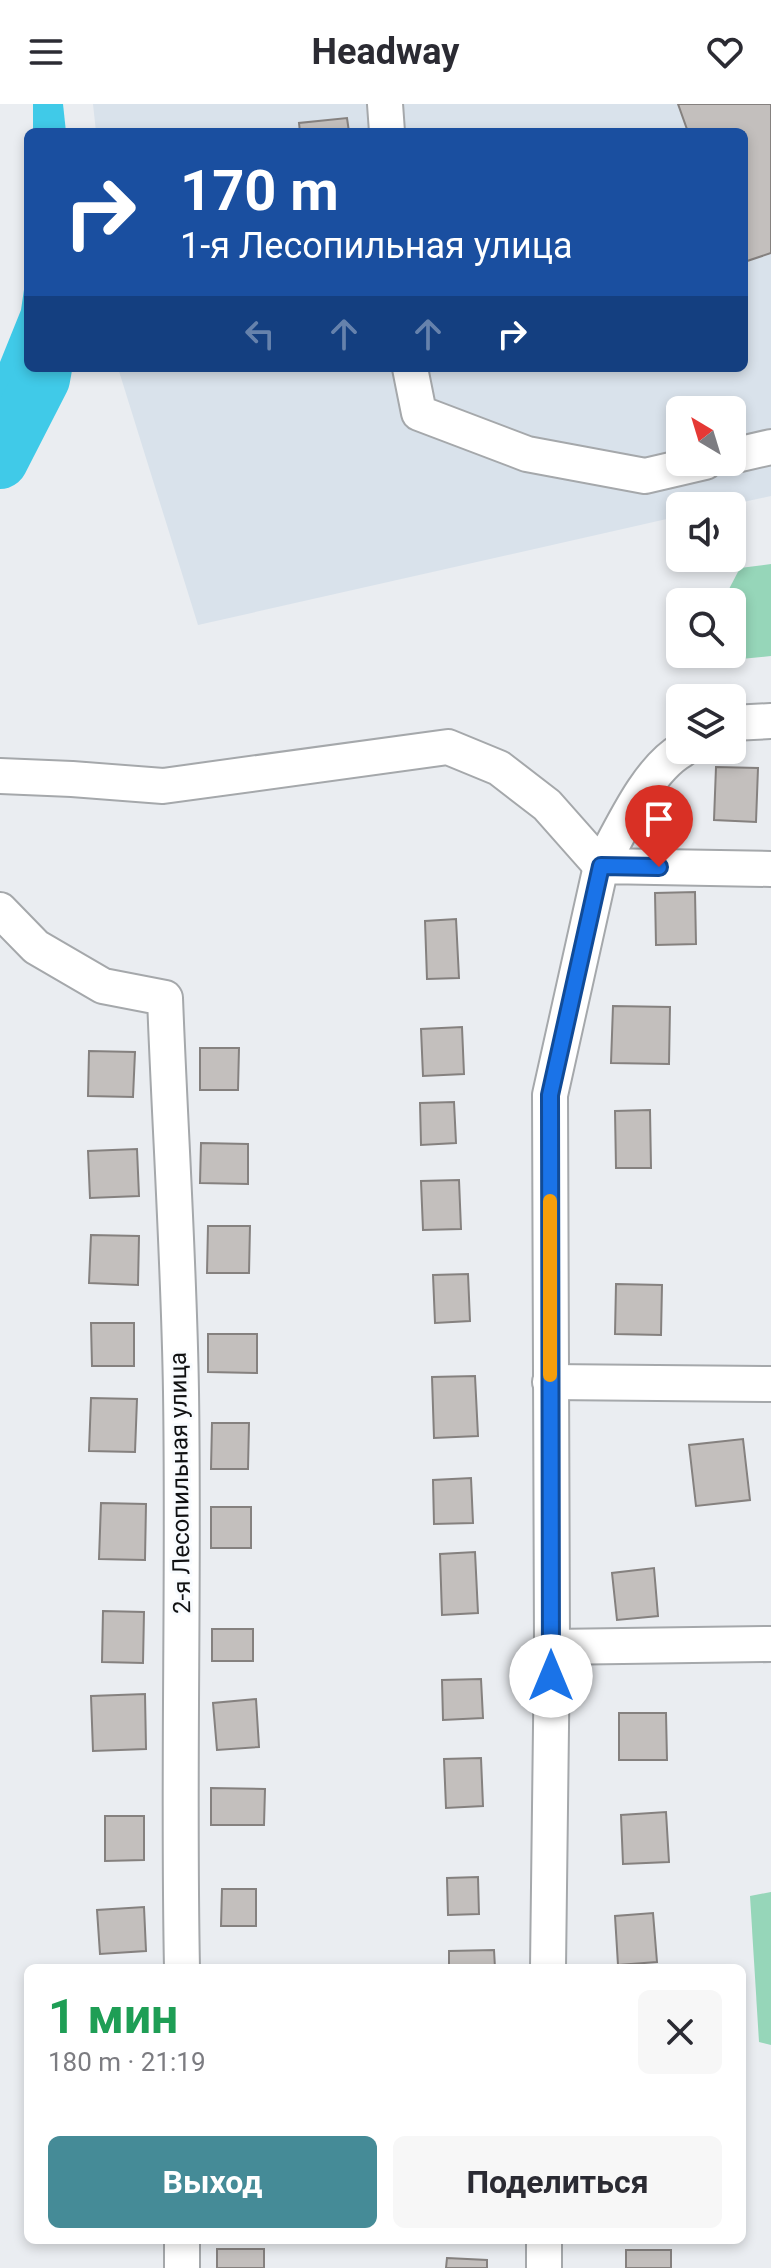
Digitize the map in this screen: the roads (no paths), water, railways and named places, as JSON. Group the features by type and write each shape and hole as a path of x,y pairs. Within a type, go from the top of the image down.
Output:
{"street":[{"path":"385,104 387,128"},
{"path":"411,372 419,413 527,454 645,476 666,471"},
{"path":"746,453 771,447"},
{"path":"746,722 771,721"},
{"path":"0,776 163,786 448,747 499,768 547,805 601,866 771,869"},
{"path":"548,1964 552,1647 550,1095 601,866 638,800 666,762"},
{"name":"2-я Лесопильная улица","path":"0,910 36,947 103,986 165,998 181,1389 179,1836 182,1964"},
{"path":"550,1382 771,1384"},
{"path":"552,1647 771,1644"},
{"path":"182,2244 182,2268"},
{"path":"544,2244 544,2268"}],"water":[{"path":"33,104 63,104 66,128 33,128"},
{"path":"24,289 24,372 34,372 0,441 0,362 21,310"}],"waterway":[{"path":"0,461 43,372"}]}
